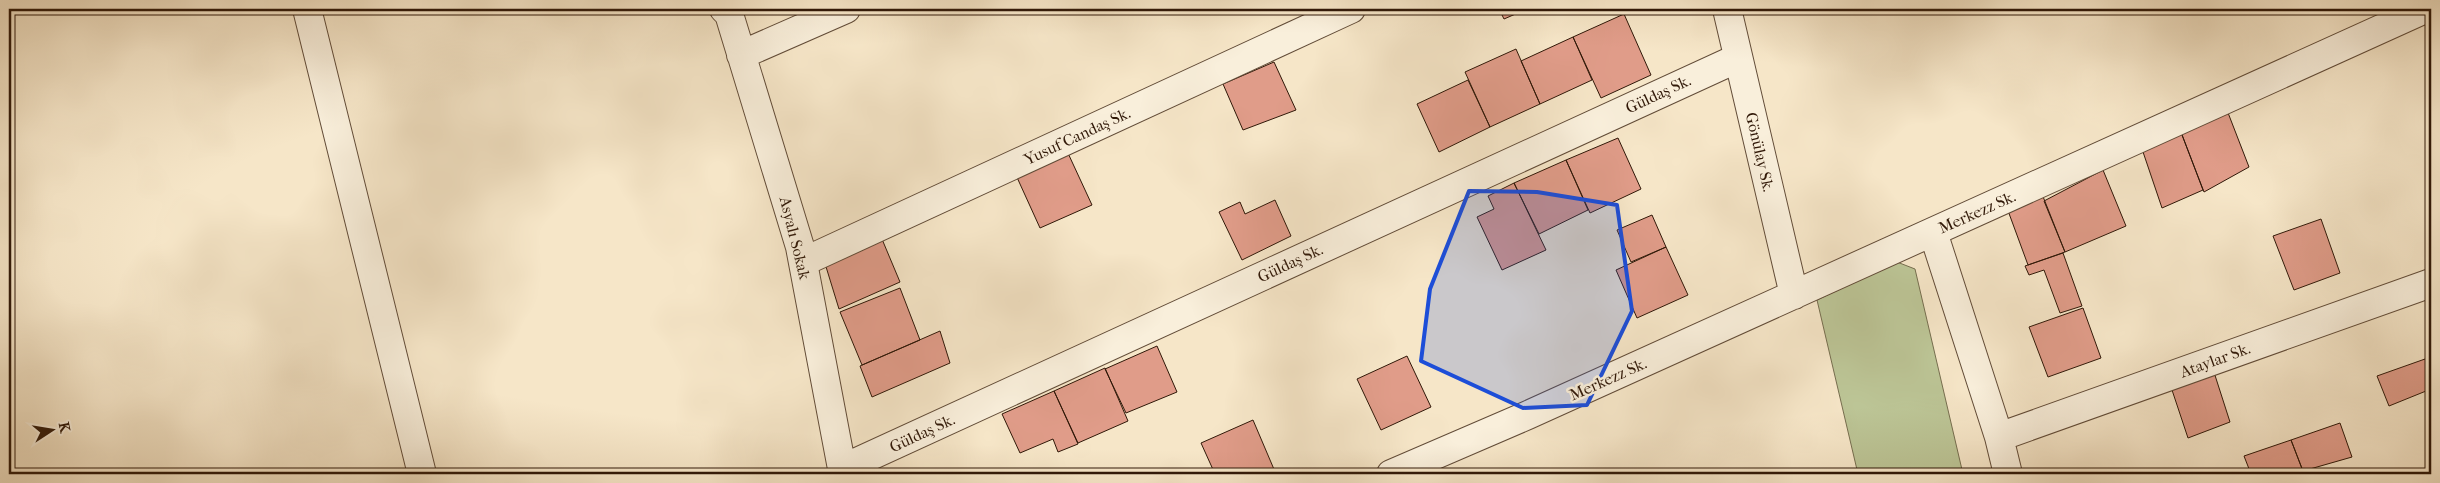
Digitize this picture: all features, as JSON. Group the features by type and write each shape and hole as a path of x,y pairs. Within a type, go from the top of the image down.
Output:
{"street":[{"path":"307,9 422,474"},
{"name":"Asyalı Sokak","path":"724,9 729,14 800,247 843,472"},
{"path":"741,54 846,9"},
{"name":"Yusuf Candaş Sk.","path":"803,262 1351,9"},
{"name":"Gönülay Sk.","path":"1727,9 1794,295"},
{"name":"Merkezz Sk.","path":"1391,474 1794,295 2425,9"},
{"name":"Güldaş Sk.","path":"843,472 1738,58"},
{"path":"1933,232 1999,437 2008,474"},
{"name":"Ataylar Sk.","path":"1999,437 2431,283"}],"highlighted area":[{"path":"1469,191 1537,192 1617,205 1632,311 1587,405 1523,408 1421,361 1430,289"}],"green space":[{"path":"1897,262 1915,269 1963,474 1858,474 1817,300"}],"building":[{"path":"1499,9 1527,9 1504,19"},
{"path":"1624,14 1651,75 1601,98 1573,37"},
{"path":"1573,37 1592,80 1540,104 1521,61"},
{"path":"1516,49 1540,104 1490,127 1465,72"},
{"path":"1274,62 1296,110 1243,130 1223,84"},
{"path":"1468,80 1490,127 1439,152 1417,104"},
{"path":"2225,105 2249,167 2204,192 2179,127"},
{"path":"2179,127 2203,190 2162,208 2141,146"},
{"path":"1618,138 1641,189 1590,213 1566,160"},
{"path":"1067,151 1092,205 1040,228 1015,173"},
{"path":"1566,160 1588,210 1539,234 1514,183"},
{"path":"2103,170 2126,226 2065,252 2044,201"},
{"path":"1514,183 1546,250 1502,270 1477,217 1494,209 1488,196"},
{"path":"2042,194 2065,252 2028,265 2007,208"},
{"path":"1275,200 1291,236 1242,260 1219,212 1240,202 1245,214"},
{"path":"1652,215 1666,247 1631,262 1617,230"},
{"path":"2321,219 2340,273 2294,290 2273,236"},
{"path":"879,232 900,282 839,309 823,257"},
{"path":"1666,247 1688,295 1637,318 1616,270"},
{"path":"2063,253 2082,306 2060,313 2044,270 2029,275 2025,266"},
{"path":"900,288 920,340 862,365 840,312"},
{"path":"2083,308 2101,358 2048,377 2029,327"},
{"path":"940,331 950,363 872,397 860,366"},
{"path":"1157,346 1177,392 1126,413 1105,369"},
{"path":"1407,356 1431,407 1381,430 1357,379"},
{"path":"2425,359 2431,378 2431,389 2389,406 2377,376"},
{"path":"2212,366 2230,422 2188,438 2169,381"},
{"path":"1105,368 1128,421 1078,443 1054,391"},
{"path":"1054,391 1078,444 1058,452 1053,439 1020,453 1002,414"},
{"path":"1253,420 1276,474 1215,474 1201,443"},
{"path":"2340,423 2352,457 2303,471 2291,440"},
{"path":"2291,440 2304,474 2251,474 2244,456"}]}
